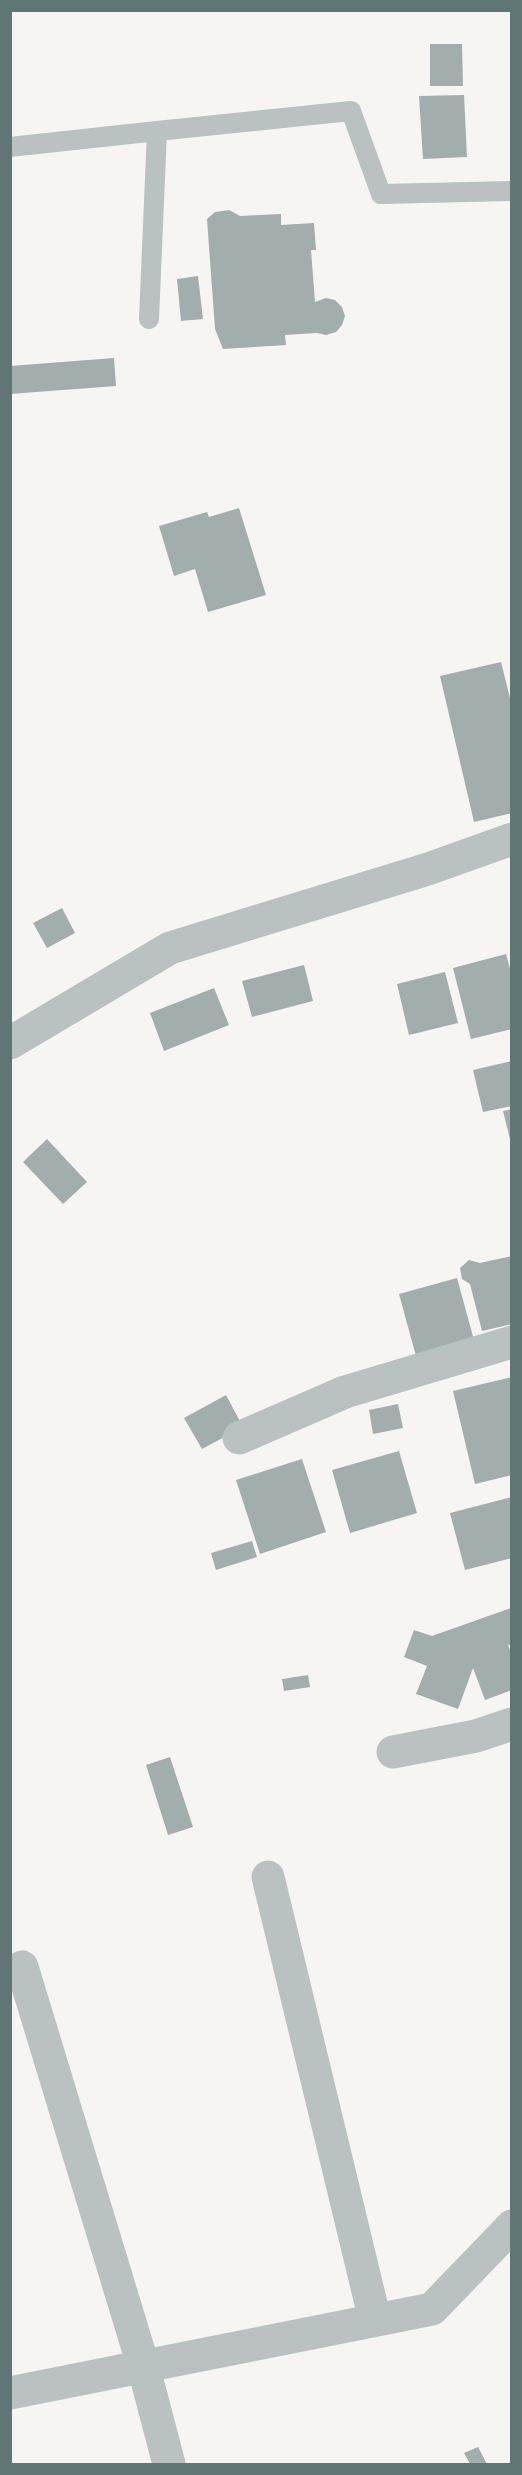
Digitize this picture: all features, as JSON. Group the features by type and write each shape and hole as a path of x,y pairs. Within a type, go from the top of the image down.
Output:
{"street":[{"path":"10,1043 170,948 428,869 512,839"},
{"path":"239,1437 345,1392 512,1342"},
{"path":"393,1752 476,1736 512,1724"},
{"path":"268,1877 375,2320"},
{"path":"22,1967 143,2365 169,2464"},
{"path":"10,2393 432,2309 512,2226"}],"lane":[{"path":"10,147 351,111 381,194 512,191"},
{"path":"149,319 157,131"}],"building":[{"path":"430,44 462,44 463,86 430,86"},
{"path":"464,95 467,157 423,159 419,96"},
{"path":"229,210 240,216 281,214 281,225 314,223 316,250 311,250 315,302 326,298 335,300 342,307 345,316 336,332 326,335 317,333 285,335 286,345 223,349 215,329 207,219 215,212"},
{"path":"198,276 203,319 181,321 177,279"},
{"path":"114,358 116,386 10,394 10,366"},
{"path":"239,508 266,595 208,612 195,569 174,576 159,526 207,512 209,517"},
{"path":"501,662 512,706 512,813 474,822 440,676"},
{"path":"62,908 75,933 47,948 33,923"},
{"path":"506,954 512,976 512,1029 471,1039 453,968"},
{"path":"304,965 313,1001 252,1017 242,981"},
{"path":"445,972 458,1023 409,1035 397,984"},
{"path":"214,988 229,1025 164,1051 150,1013"},
{"path":"512,1061 512,1106 483,1112 473,1070"},
{"path":"512,1109 512,1143 511,1143 503,1111"},
{"path":"47,1139 87,1182 63,1204 23,1162"},
{"path":"512,1256 512,1324 482,1331 470,1284 462,1279 460,1268 469,1260 480,1263"},
{"path":"457,1278 474,1340 416,1356 399,1294"},
{"path":"512,1377 512,1475 475,1484 453,1391"},
{"path":"226,1395 243,1427 202,1449 184,1418"},
{"path":"398,1404 403,1428 373,1434 369,1410"},
{"path":"399,1451 417,1513 350,1533 332,1470"},
{"path":"302,1459 326,1532 260,1554 236,1480"},
{"path":"512,1497 512,1558 465,1570 450,1513"},
{"path":"252,1541 257,1557 216,1570 211,1553"},
{"path":"511,1608 512,1644 508,1645 512,1655 512,1690 485,1700 473,1668 458,1709 416,1694 427,1666 404,1657 414,1630 432,1636"},
{"path":"308,1675 310,1687 284,1691 282,1679"},
{"path":"170,1757 193,1827 168,1835 146,1765"},
{"path":"478,2447 487,2464 470,2464 464,2453"}]}
